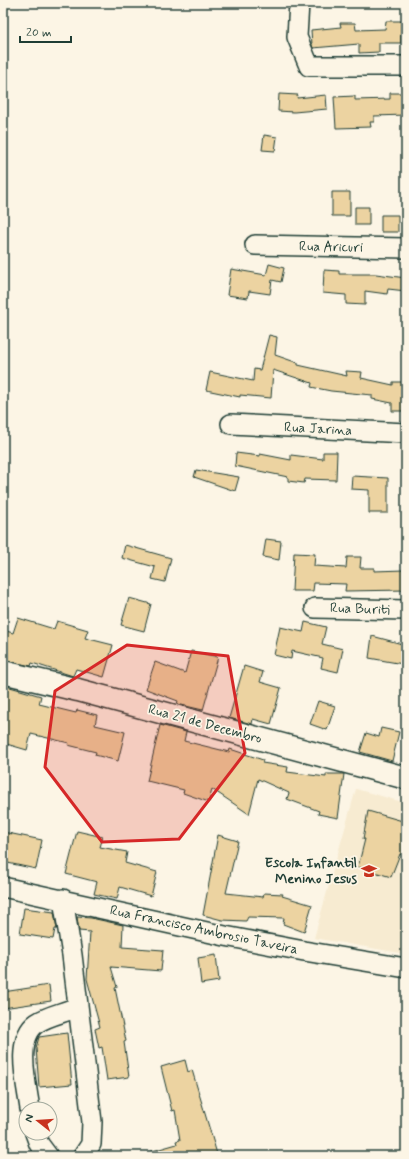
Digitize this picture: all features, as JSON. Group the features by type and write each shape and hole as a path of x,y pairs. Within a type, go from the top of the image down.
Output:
{"street":[{"path":"299,3 297,37 309,66 406,66"},
{"name":"Rua Aricuri","path":"255,246 406,248"},
{"name":"Rua Jarina","path":"231,424 406,433"},
{"name":"Rua Buriti","path":"315,608 406,610"},
{"name":"Rua 21 de Decembro","path":"3,672 78,690 406,778"},
{"name":"Rua Francisco Ambrosio Taveira","path":"3,886 154,921 297,950 406,968"},
{"path":"63,899 72,955 77,1007 92,1122 91,1144 83,1156"},
{"path":"29,1101 23,1054 27,1035 31,1028 37,1023 77,1007"},
{"path":"38,1141 48,1156"}],"highlighted area":[{"path":"127,645 228,656 245,753 179,839 102,842 45,767 55,691"}],"shaded area":[{"name":"Escola Infantil Menino Jesus","path":"356,789 406,803 406,954 314,938"}],"building":[{"path":"386,21 401,21 401,43 379,43 379,52 359,53 359,44 313,48 311,30 341,27 340,23 355,23 356,30 385,29"},
{"path":"390,93 406,93 406,115 374,116 374,122 370,122 371,127 336,128 334,97 355,96 355,100 390,99"},
{"path":"279,94 298,95 297,98 326,95 327,109 294,112 278,111"},
{"path":"264,135 277,137 275,151 262,150"},
{"path":"332,192 350,192 350,216 332,216"},
{"path":"355,207 369,207 369,225 355,225"},
{"path":"381,215 398,215 398,232 381,232"},
{"path":"269,264 284,268 281,282 272,280 270,294 249,291 248,298 227,295 231,269 266,275"},
{"path":"324,270 339,271 339,274 376,274 406,278 406,291 388,289 387,294 365,291 365,305 346,304 346,295 323,293"},
{"path":"269,335 277,337 275,355 298,363 298,365 347,376 346,371 362,372 361,378 393,385 393,382 406,382 406,411 392,411 392,403 372,399 372,395 331,391 311,387 312,383 273,370 271,398 240,395 240,397 206,390 210,372 253,381 254,369 260,370"},
{"path":"323,452 337,452 336,480 305,479 304,483 288,481 288,477 235,466 236,453 260,456 260,454 291,460 291,455 323,459"},
{"path":"196,470 239,477 235,491 194,477"},
{"path":"352,476 388,478 388,513 369,513 369,490 351,489"},
{"path":"266,539 281,541 279,560 263,557"},
{"path":"125,545 171,558 165,582 152,579 155,567 122,558"},
{"path":"294,553 315,554 314,566 346,568 347,557 361,557 360,568 374,568 374,571 404,570 406,590 345,591 346,584 314,583 313,591 292,591"},
{"path":"129,598 151,604 144,631 121,625"},
{"path":"18,618 54,629 57,621 88,630 85,638 113,645 104,677 76,669 73,676 32,663 31,666 3,660 3,630 13,633"},
{"path":"305,622 326,627 322,644 343,649 338,672 321,668 323,658 292,651 291,659 274,655 280,627 303,632"},
{"path":"372,636 406,645 403,664 369,658"},
{"path":"191,651 218,657 203,710 177,704 178,701 146,689 155,662 185,673"},
{"path":"244,666 263,672 260,682 281,688 271,724 253,719 252,724 229,718"},
{"path":"3,685 41,696 39,704 76,713 77,710 97,715 95,725 125,732 118,761 95,755 96,752 68,745 69,743 31,734 27,750 3,743"},
{"path":"318,701 335,706 327,730 310,724"},
{"path":"160,725 186,732 184,741 229,752 230,749 263,760 262,763 288,767 287,772 326,777 326,774 344,774 338,818 318,814 319,811 287,799 289,793 258,779 249,814 212,789 209,802 183,793 184,790 147,781"},
{"path":"381,728 399,732 392,761 360,752 366,733 379,737"},
{"path":"368,811 406,822 406,856 400,854 391,877 358,867 365,839 363,839"},
{"path":"77,831 103,837 100,847 127,852 125,863 157,872 151,896 120,887 117,899 94,894 97,882 66,874"},
{"path":"3,832 42,840 36,869 3,862"},
{"path":"218,835 238,841 226,893 263,897 264,893 283,894 282,896 312,905 304,932 283,924 284,918 248,917 246,921 222,920 203,915"},
{"path":"24,908 54,912 57,929 55,929 53,939 20,934"},
{"path":"77,917 91,918 123,925 122,947 163,950 161,971 111,967 117,987 115,988 126,1041 124,1042 129,1077 107,1080 102,1047 99,1048 95,1029 100,1027 87,979 90,932 79,931"},
{"path":"216,955 219,981 201,984 198,958"},
{"path":"49,985 51,1001 3,1008 3,992"},
{"path":"67,1033 72,1084 39,1087 36,1048 39,1037"},
{"path":"185,1060 188,1072 192,1070 217,1154 208,1156 149,1156 149,1152 177,1144 176,1141 180,1140 175,1110 172,1111 161,1067"}],"place":[{"name":"Escola Infantil Menino Jesus","path":"369,871"}]}
